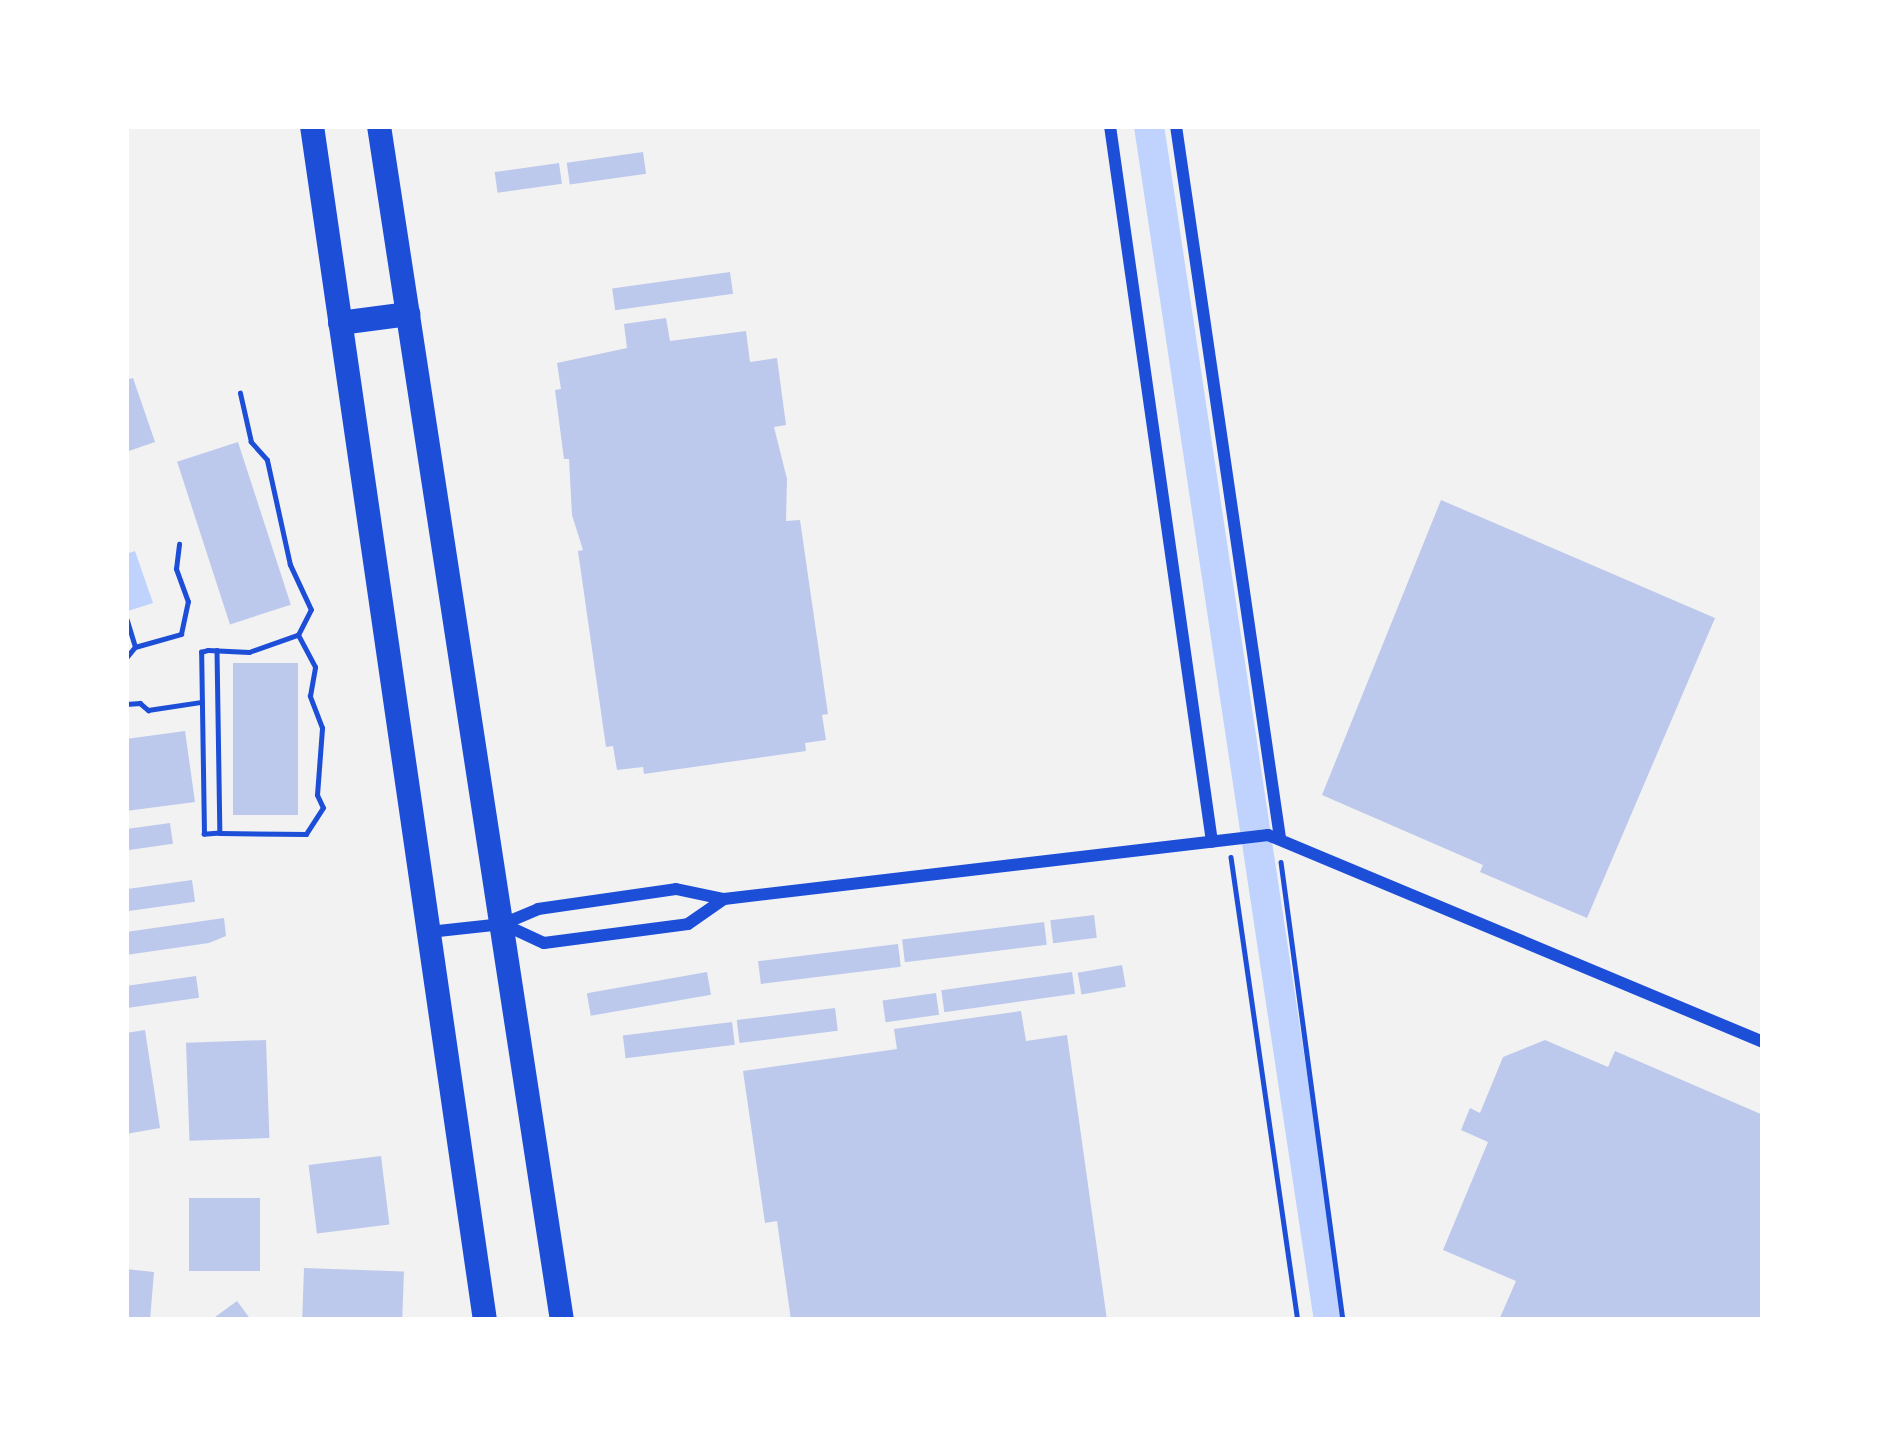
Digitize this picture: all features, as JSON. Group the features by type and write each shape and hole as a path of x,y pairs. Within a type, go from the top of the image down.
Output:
{"main road":[{"path":"312,126 485,1320"},
{"path":"379,126 562,1320"},
{"path":"340,323 408,314"}],"street":[{"path":"1110,126 1212,842"},
{"path":"1176,126 1274,837"},
{"path":"427,932 503,924 538,909 676,889 724,898 1274,837 1763,1042"},
{"path":"503,924 544,943 688,924 724,898"}],"path":[{"path":"240,393 251,442 267,460 290,565 311,610 298,635 249,652 217,650 200,656 204,834 305,834 323,808 317,795 322,728 310,696 315,667 298,635"},
{"path":"126,658 134,647 181,634 188,602 176,569 179,544"},
{"path":"127,620 134,647"},
{"path":"217,650 220,833"},
{"path":"126,704 140,703 148,710 201,702"},
{"path":"1274,837 1343,1320"},
{"path":"1233,838 1298,1320"}],"water":[{"path":"135,551 153,603 128,611 126,554"}],"building":[{"path":"643,152 646,174 570,185 567,163"},
{"path":"559,163 562,184 498,193 495,172"},
{"path":"730,272 733,294 615,310 612,289"},
{"path":"666,318 670,341 746,331 750,362 777,358 786,425 774,427 787,479 786,521 800,520 828,714 822,715 826,740 805,743 806,751 644,774 643,767 617,770 613,746 606,747 578,551 583,550 572,515 569,459 564,459 555,390 561,389 557,363 627,348 624,324"},
{"path":"133,378 155,442 126,452 126,380"},
{"path":"238,442 291,605 230,624 177,462"},
{"path":"1441,500 1715,618 1587,918 1480,872 1483,865 1322,795"},
{"path":"233,663 298,663 298,815 233,815"},
{"path":"185,731 195,802 126,811 126,739"},
{"path":"170,823 173,844 129,850 126,829"},
{"path":"192,880 195,902 129,911 126,889"},
{"path":"1094,915 1097,938 1053,943 1050,920"},
{"path":"224,918 226,936 209,943 126,955 126,932"},
{"path":"1044,922 1047,945 905,962 902,939"},
{"path":"898,944 901,967 761,984 758,961"},
{"path":"1122,965 1126,987 1082,994 1078,973"},
{"path":"707,972 711,995 591,1016 587,993"},
{"path":"1072,972 1075,994 944,1012 941,990"},
{"path":"196,976 199,998 129,1008 126,986"},
{"path":"936,993 939,1015 886,1022 883,1001"},
{"path":"835,1008 838,1031 740,1043 737,1020"},
{"path":"1021,1011 1026,1041 1067,1035 1107,1320 791,1320 777,1221 765,1223 743,1071 897,1049 894,1029"},
{"path":"732,1022 735,1045 626,1058 623,1035"},
{"path":"145,1030 160,1128 126,1134 126,1033"},
{"path":"266,1040 269,1138 189,1141 186,1043"},
{"path":"1545,1040 1608,1067 1615,1051 1763,1115 1763,1320 1499,1320 1516,1281 1443,1250 1488,1142 1461,1130 1470,1108 1480,1113 1503,1057"},
{"path":"381,1156 389,1224 317,1233 309,1165"},
{"path":"189,1198 260,1198 260,1271 189,1271"},
{"path":"304,1268 404,1271 402,1320 302,1320"},
{"path":"126,1269 154,1272 150,1320 126,1320"},
{"path":"237,1301 251,1320 211,1320"}],"waterway":[{"path":"1149,126 1329,1320"}]}
